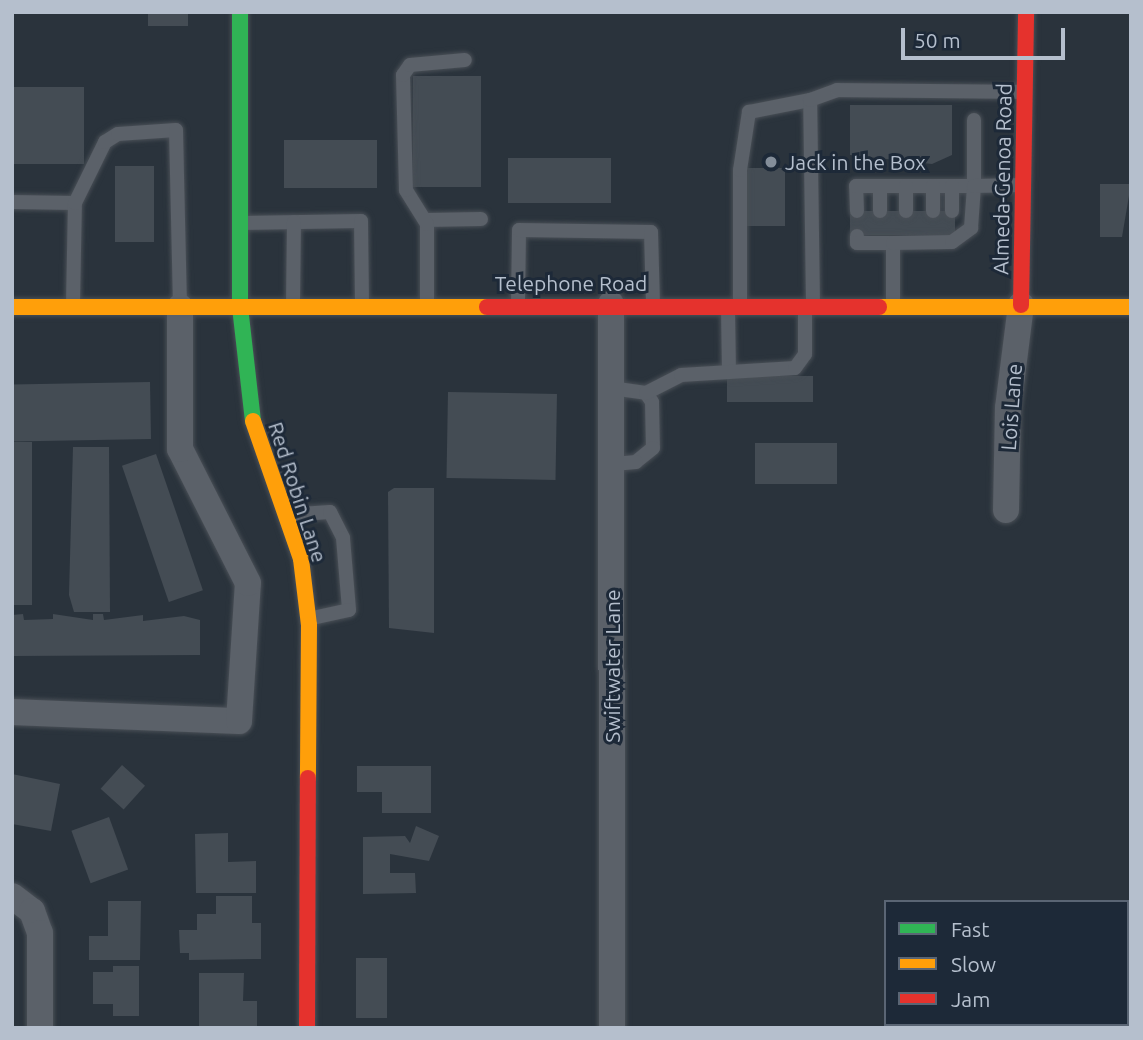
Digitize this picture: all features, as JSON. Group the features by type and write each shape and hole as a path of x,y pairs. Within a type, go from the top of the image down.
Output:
{"main road":[{"name":"Red Robin Lane","path":"240,12 240,307 255,440 300,559 308,620 307,1028"},
{"name":"Almeda-Genoa Road","path":"1021,305 1026,12"},
{"name":"Telephone Road","path":"12,307 653,303 1131,307"}],"street":[{"name":"Swiftwater Lane","path":"611,304 612,1028"},
{"name":"Lois Lane","path":"1006,510 1008,408 1021,305"},
{"path":"12,712 239,721 248,583 180,449 180,307"},
{"path":"12,897 32,911 40,933 40,1028"}],"lane":[{"path":"427,305 425,220 406,190 403,75 410,65 465,60"},
{"path":"729,371 740,170 749,112 810,100 837,90 1024,92"},
{"path":"611,388 646,393 681,375 786,370 802,363 809,304 810,100"},
{"path":"857,236 857,243 952,239 971,228 974,120"},
{"path":"73,306 75,203 105,142 118,134 176,130 180,307"},
{"path":"857,211 856,186 1022,186"},
{"path":"880,186 880,211"},
{"path":"906,186 906,211"},
{"path":"933,186 933,211"},
{"path":"952,186 952,211"},
{"path":"12,202 75,203"},
{"path":"425,220 481,219"},
{"path":"240,223 361,221 362,306"},
{"path":"293,306 294,222"},
{"path":"518,303 519,230 651,232 653,303"},
{"path":"893,240 893,304"},
{"path":"611,464 649,457 652,402 646,393"},
{"path":"284,516 330,512 343,538 349,610 308,620"}],"building":[{"path":"148,12 188,12 188,26 148,26"},
{"path":"413,76 481,76 481,187 413,187"},
{"path":"12,87 84,87 84,164 12,164"},
{"path":"850,105 952,105 952,155 932,164 850,155"},
{"path":"284,140 377,140 377,188 284,188"},
{"path":"508,158 611,158 611,203 508,203"},
{"path":"115,166 154,166 154,242 115,242"},
{"path":"743,168 785,168 785,226 743,226"},
{"path":"1100,184 1131,184 1122,237 1100,237"},
{"path":"850,211 955,211 955,235 850,235"},
{"path":"727,376 813,376 813,402 727,402"},
{"path":"150,382 151,439 13,441 12,384"},
{"path":"448,392 557,394 555,480 446,478"},
{"path":"12,442 32,442 32,605 12,605"},
{"path":"755,443 837,443 837,484 755,484"},
{"path":"73,447 109,447 110,612 74,612 69,595"},
{"path":"156,454 203,590 169,602 122,466"},
{"path":"394,488 434,488 434,633 389,628 388,492"},
{"path":"23,614 24,620 53,619 53,614 93,620 93,614 103,614 104,620 143,615 143,621 184,616 200,620 200,655 12,656 12,615"},
{"path":"122,765 145,786 124,810 101,789"},
{"path":"357,766 431,766 431,813 382,813 382,792 357,792"},
{"path":"12,774 60,784 51,831 12,824"},
{"path":"109,817 128,870 91,883 71,831"},
{"path":"416,826 439,836 429,861 390,854 390,873 415,873 416,893 363,894 363,837 405,836 410,843"},
{"path":"228,833 228,862 256,861 256,893 196,893 195,834"},
{"path":"216,896 252,896 252,923 261,923 261,959 189,960 189,953 180,953 179,930 197,930 197,914 216,914"},
{"path":"108,901 141,901 140,960 89,960 89,936 108,936"},
{"path":"356,958 387,958 387,1018 356,1018"},
{"path":"113,966 139,966 139,1016 113,1016 113,1004 93,1004 93,972 113,972"},
{"path":"199,973 244,973 243,1001 257,1001 257,1026 199,1026"}],"traffic: fast":[{"path":"240,12 240,307 253,421"}],"traffic: slow":[{"path":"12,307 487,307"},
{"path":"879,307 1131,307"},
{"path":"253,421 301,559 309,625 308,778"}],"traffic: jam":[{"path":"1021,305 1026,12"},
{"path":"487,307 879,307"},
{"path":"307,1028 308,778"}],"place":[{"name":"Jack in the Box","path":"771,162"}]}
